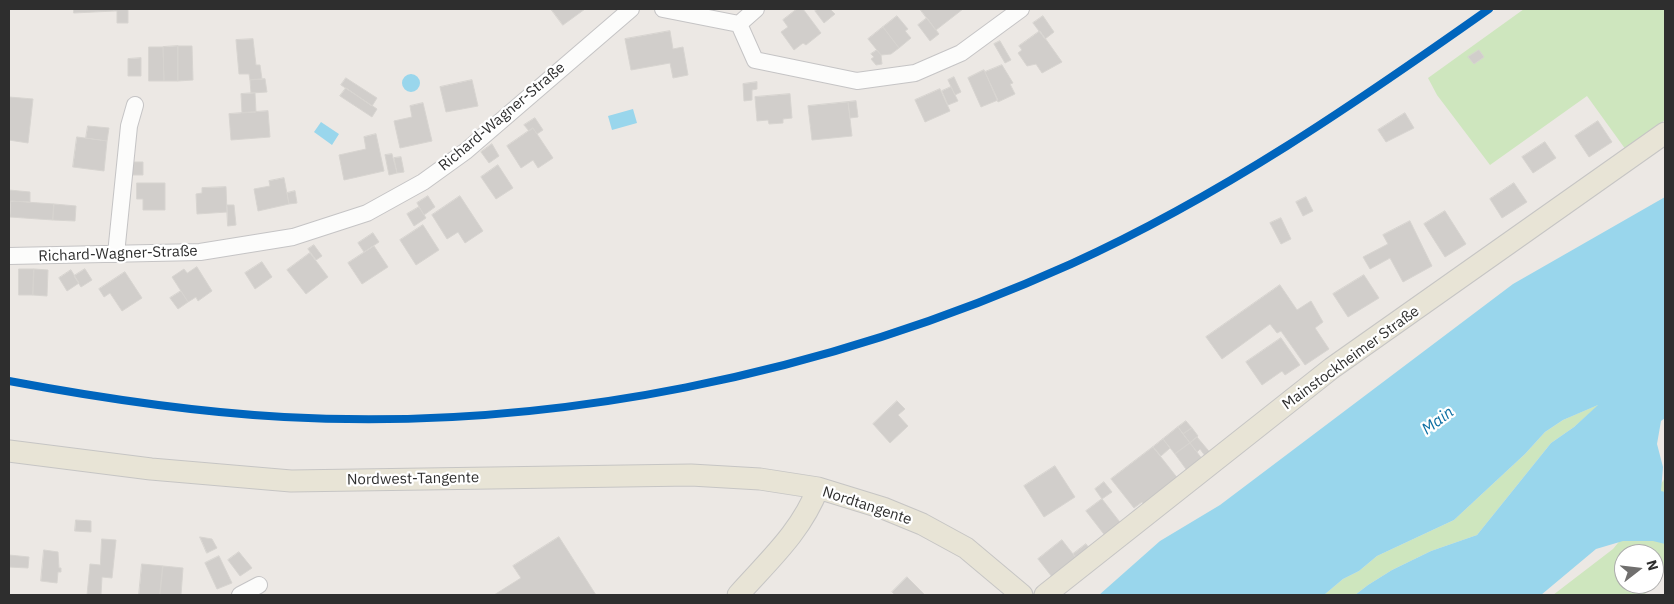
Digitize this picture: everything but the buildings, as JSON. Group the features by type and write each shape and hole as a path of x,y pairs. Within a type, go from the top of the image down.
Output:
{"main road":[{"name":"Mainstockheimer Straße","path":"1045,595 1326,373 1665,133"},
{"name":"Nordwest-Tangente","path":"9,450 151,469 291,481 718,475 818,488"},
{"name":"Nordtangente","path":"738,595 800,525 809,511 818,488 883,508 922,524 966,548 1022,595"}],"street":[{"name":"Richard-Wagner-Straße","path":"9,256 200,252 293,237 367,213 422,182 466,151 631,9"},
{"path":"663,9 739,24"},
{"path":"739,24 756,9"},
{"path":"739,24 755,60 857,81 915,73 961,53 1021,9"},
{"path":"116,254 129,126 135,105"},
{"path":"240,595 259,585"}],"green space":[{"path":"1524,9 1665,9 1665,120 1626,150 1587,96 1490,165 1437,95 1428,78"},
{"path":"1600,404 1574,427 1551,443 1477,535 1431,551 1392,570 1355,595 1324,595 1343,579 1359,571 1377,556 1454,520 1525,454 1545,432 1563,420"},
{"path":"1665,478 1664,572 1664,544 1617,544 1635,522"},
{"path":"1614,548 1614,594 1644,595 1553,595"}],"water":[{"path":"411,74 417,77 420,83 417,89 411,92 405,89 402,83 405,77"},
{"path":"633,109 637,123 612,130 608,116"},
{"path":"321,122 339,134 332,145 314,132"},
{"name":"Main","path":"1665,197 1665,418 1661,421 1657,444 1663,467 1661,491 1665,492 1665,544 1653,541 1623,541 1596,549 1541,595 1355,595 1392,570 1431,551 1477,535 1551,443 1574,427 1598,405 1563,420 1545,432 1525,454 1454,520 1377,556 1359,571 1343,579 1324,595 1099,595 1160,541 1220,505 1513,284"}],"transit line":[{"path":"9,381 111,399 215,412 284,417 384,419 485,415 586,404 686,387 785,365 883,336 978,303 1071,264 1127,237 1181,209 1286,146 1389,79 1489,9"}]}
